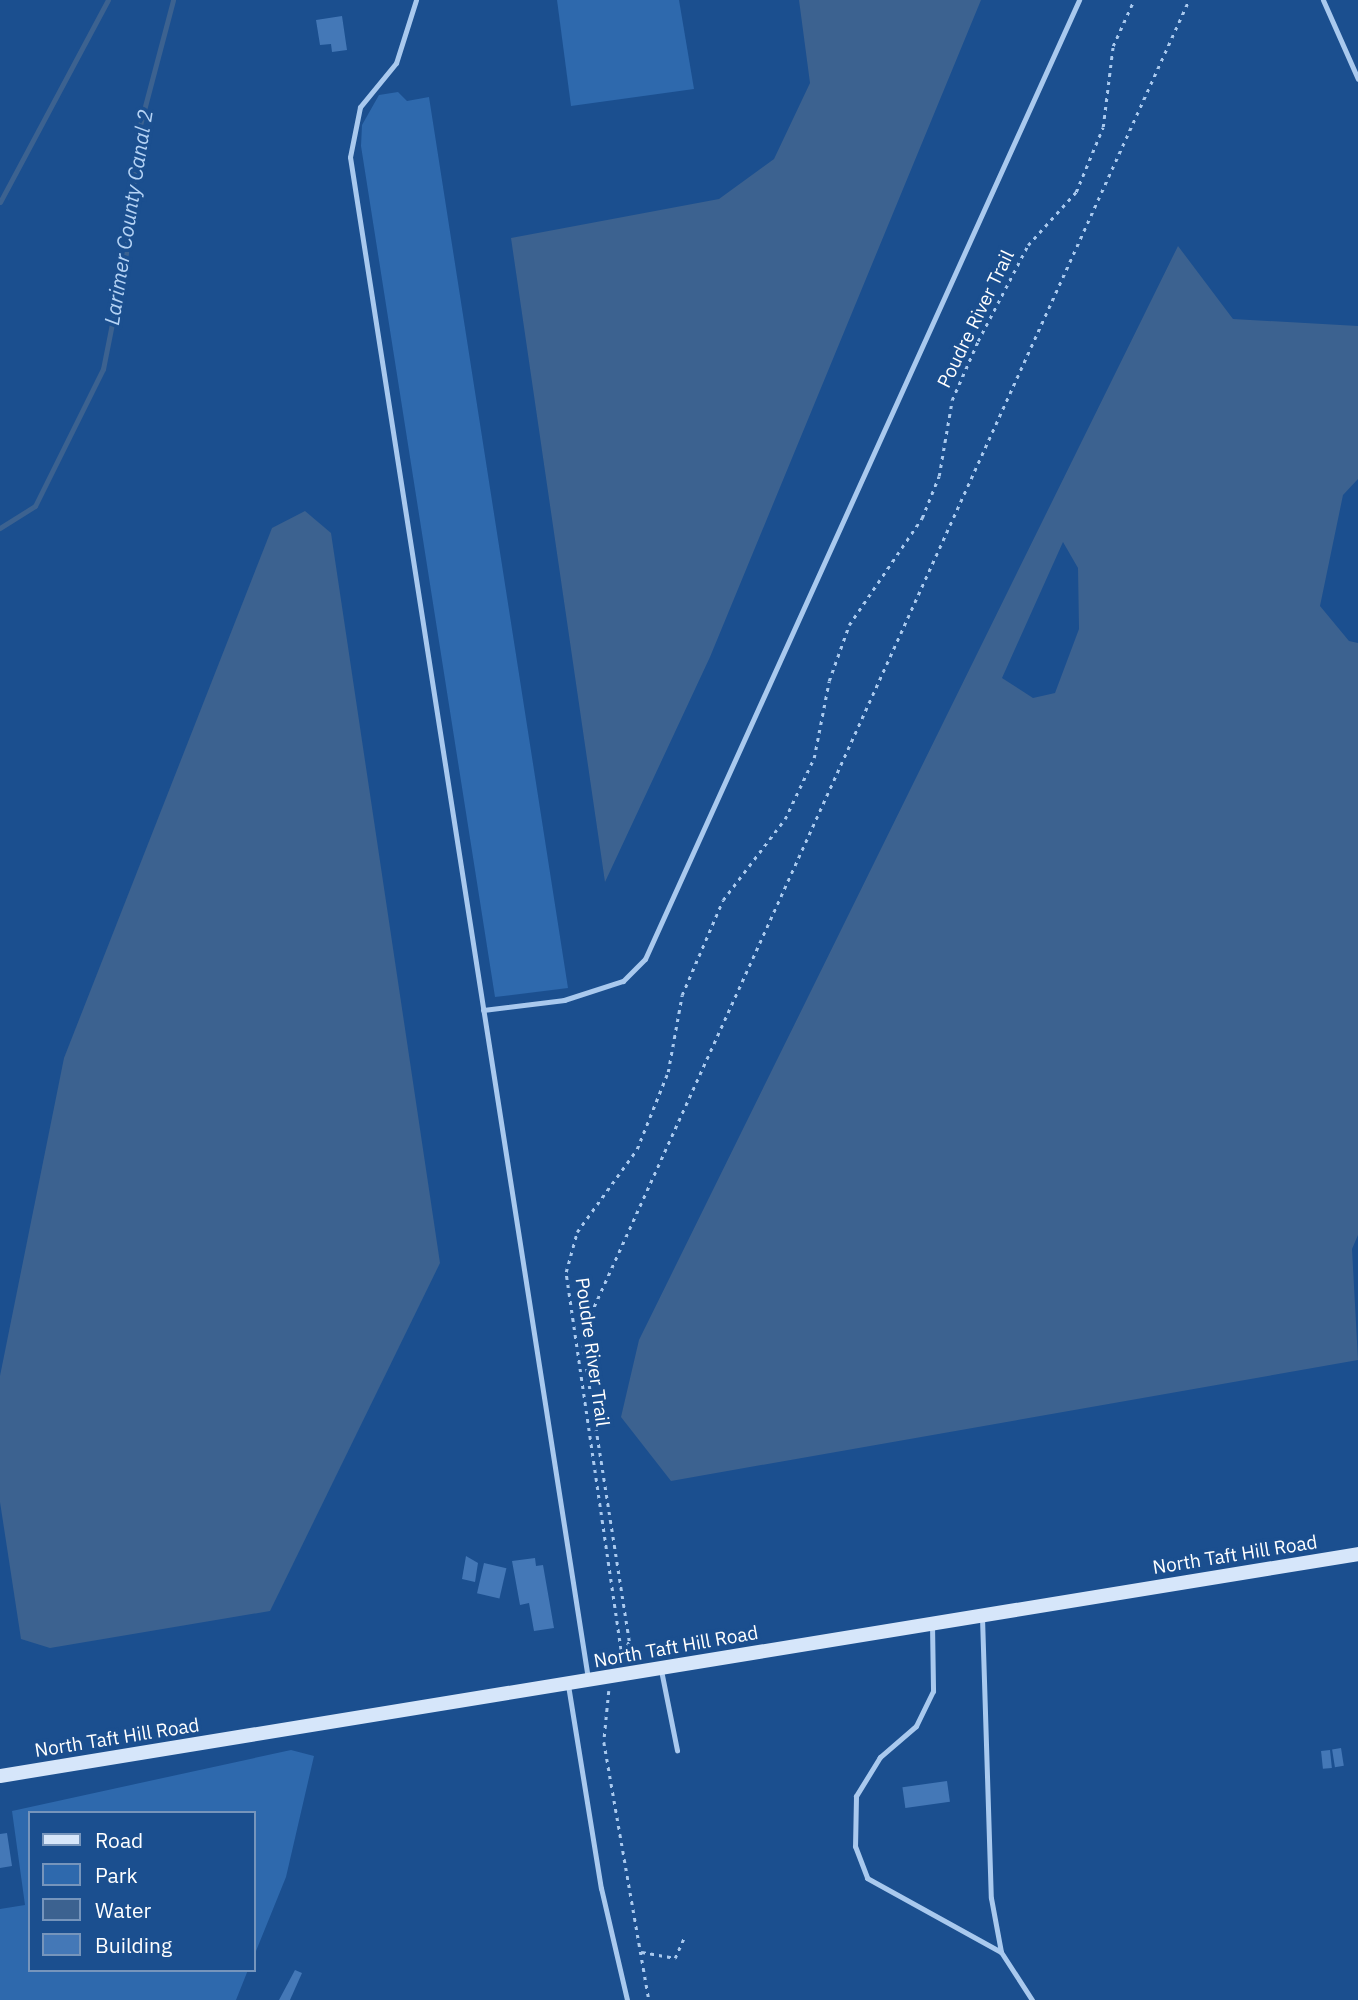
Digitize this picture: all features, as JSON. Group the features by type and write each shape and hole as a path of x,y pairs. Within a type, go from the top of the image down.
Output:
{"main road":[{"name":"North Taft Hill Road","path":"0,1776 614,1678 1358,1554"}],"lane":[{"path":"415,0 396,63 360,107 350,157 589,1682"},
{"path":"483,1010 564,1000 623,981 645,960 1079,0"},
{"path":"1323,0 1358,79"},
{"path":"982,1617 991,1898 1001,1952 1032,2000"},
{"path":"932,1624 933,1690 916,1726 880,1757 856,1796 855,1846 867,1878 1001,1952"},
{"path":"661,1670 677,1750"},
{"path":"568,1685 601,1888 628,2000"}],"path":[{"name":"Poudre River Trail","path":"623,1657 566,1272 577,1232 637,1149 668,1072 682,995 723,900 785,819 814,758 845,636 922,519 939,476 952,400 978,341 1028,245 1076,192 1104,127 1113,46 1134,0"},
{"path":"650,2000 604,1742 614,1678 629,1641 583,1346 587,1322 1189,0"},
{"path":"641,1952 675,1958 684,1938"}],"green space":[{"path":"557,0 679,0 694,89 571,106"},
{"path":"398,92 407,101 429,97 568,988 495,997 361,146 362,125 379,95"},
{"path":"291,1750 314,1756 286,1877 256,1951 256,1811 28,1811 28,1972 247,1972 236,2000 0,2000 0,1909 25,1905 12,1811"}],"water":[{"path":"799,0 981,0 710,657 605,882 511,238 719,199 774,159 810,83"},
{"path":"1178,246 1233,319 1358,326 1358,479 1343,495 1320,606 1349,641 1358,643 1358,1235 1352,1249 1358,1360 671,1481 621,1417 639,1340","holes":["1063,542 1078,568 1079,629 1055,693 1033,698 1002,678"]},
{"path":"305,511 331,533 440,1263 270,1611 50,1648 21,1639 0,1502 0,1376 64,1058 272,528"}],"building":[{"path":"342,16 347,50 332,52 331,44 320,45 316,20"},
{"path":"466,1556 478,1563 475,1582 462,1579"},
{"path":"535,1558 536,1566 543,1565 554,1628 534,1631 529,1603 520,1605 512,1561"},
{"path":"484,1563 506,1568 499,1598 477,1593"},
{"path":"1341,1748 1344,1766 1335,1767 1332,1749"},
{"path":"1330,1750 1332,1768 1323,1769 1321,1751"},
{"path":"947,1781 950,1802 905,1808 902,1787"},
{"path":"7,1833 12,1866 0,1868 0,1834"},
{"path":"295,1970 302,1973 290,2000 279,2000"}],"waterway":[{"path":"0,202 108,0"},
{"name":"Larimer County Canal 2","path":"0,528 35,506 103,369 126,253 139,129 173,0"}]}
